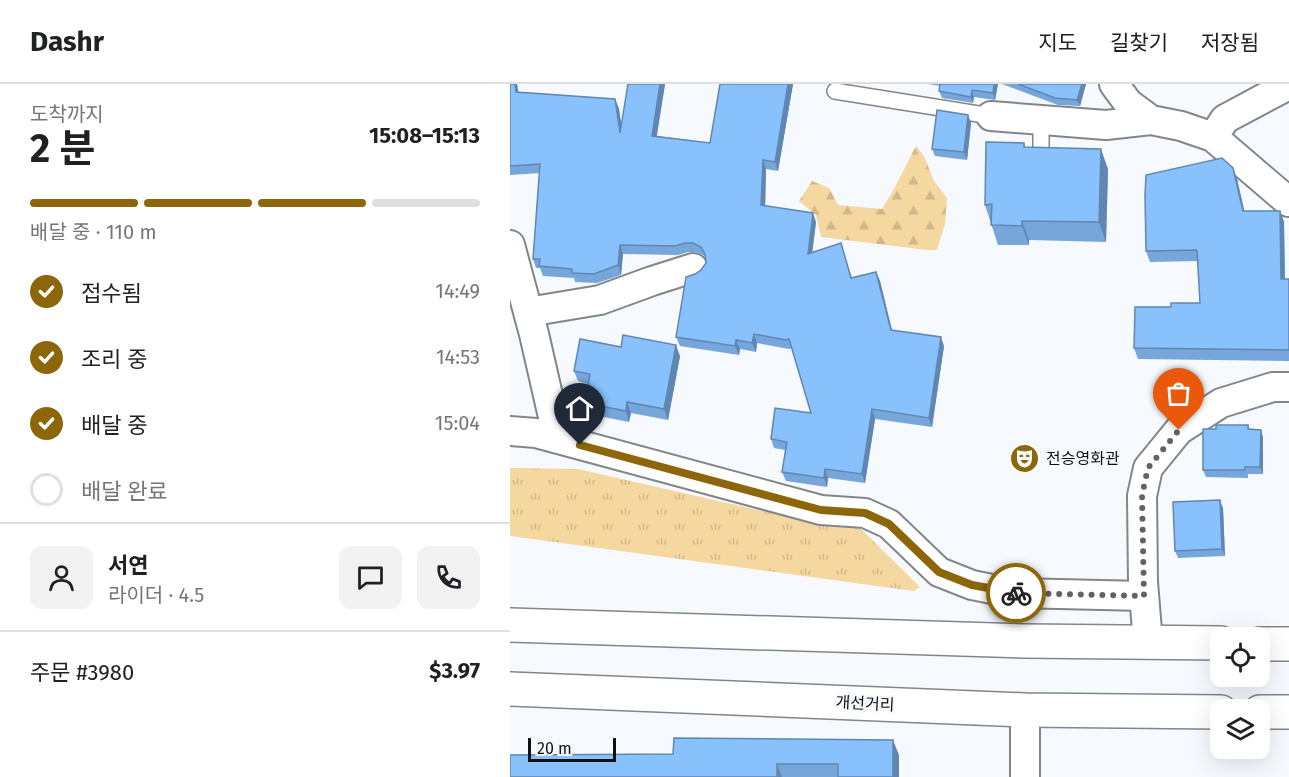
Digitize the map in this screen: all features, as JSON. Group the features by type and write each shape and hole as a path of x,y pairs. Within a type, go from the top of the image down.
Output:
{"main road":[{"path":"510,625 1210,644"},
{"path":"1270,644 1289,644"},
{"name":"개선거리","path":"510,689 1025,710 1210,712"},
{"path":"1270,712 1289,712"}],"street":[{"path":"1114,84 1128,103 1151,120"},
{"path":"1213,137 1226,119 1283,96"},
{"path":"991,116 1041,133 1151,120 1181,126 1213,137 1289,202"},
{"path":"510,245 558,439"},
{"path":"528,312 600,300 693,268"},
{"path":"1148,643 1144,596 1142,495 1148,468 1179,430 1221,403 1273,387 1289,387"},
{"path":"510,431 558,439 821,510 865,513 889,524 939,572 972,585 1012,593 1144,596"},
{"path":"1025,710 1025,777"}],"lane":[{"path":"836,91 991,116"}],"green space":[{"path":"916,146 924,156 934,181 947,198 945,224 937,250 821,237 816,215 799,201 812,181 829,188 838,205 882,209"},
{"path":"510,468 578,469 824,525 859,527 920,587 914,591 510,536"}],"building":[{"path":"510,84 515,84 516,92 615,99 620,133 628,84 660,84 652,136 710,143 720,84 788,84 775,162 763,160 761,205 813,213 808,254 841,243 851,278 876,272 891,330 941,337 929,418 872,409 862,474 825,469 824,478 782,472 787,442 771,439 775,408 811,413 789,339 754,334 752,343 736,340 735,346 676,337 686,277 701,270 706,263 701,247 693,243 675,246 620,245 618,265 594,274 572,273 572,269 539,266 540,259 533,259 540,164 510,166"},
{"path":"940,84 994,84 993,93 972,90 971,97 939,91"},
{"path":"1018,84 1082,84 1077,100 1055,98"},
{"path":"937,110 968,115 964,152 932,149"},
{"path":"986,142 1024,143 1024,147 1101,149 1099,222 1022,221 1022,226 991,225 992,204 985,205"},
{"path":"1222,158 1233,168 1243,211 1280,211 1281,279 1289,279 1289,350 1134,348 1135,307 1171,307 1171,303 1200,303 1197,250 1146,251 1146,175"},
{"path":"623,335 676,345 664,409 627,402 626,411 585,403 590,374 574,371 580,339 621,347"},
{"path":"1216,425 1248,425 1248,429 1261,430 1260,467 1245,467 1245,470 1203,470 1203,429 1216,429"},
{"path":"1220,500 1222,549 1175,551 1173,502"},
{"path":"674,738 893,740 893,777 838,777 838,764 777,764 777,777 510,777 510,755 673,754"}],"way so far":[{"path":"1016,593 1144,596 1142,495 1148,468 1179,430"}],"place":[{"name":"전승영화관","path":"1025,458"}],"route":[{"path":"580,445 821,510 865,513 889,524 939,572 972,585 1016,593"}]}
